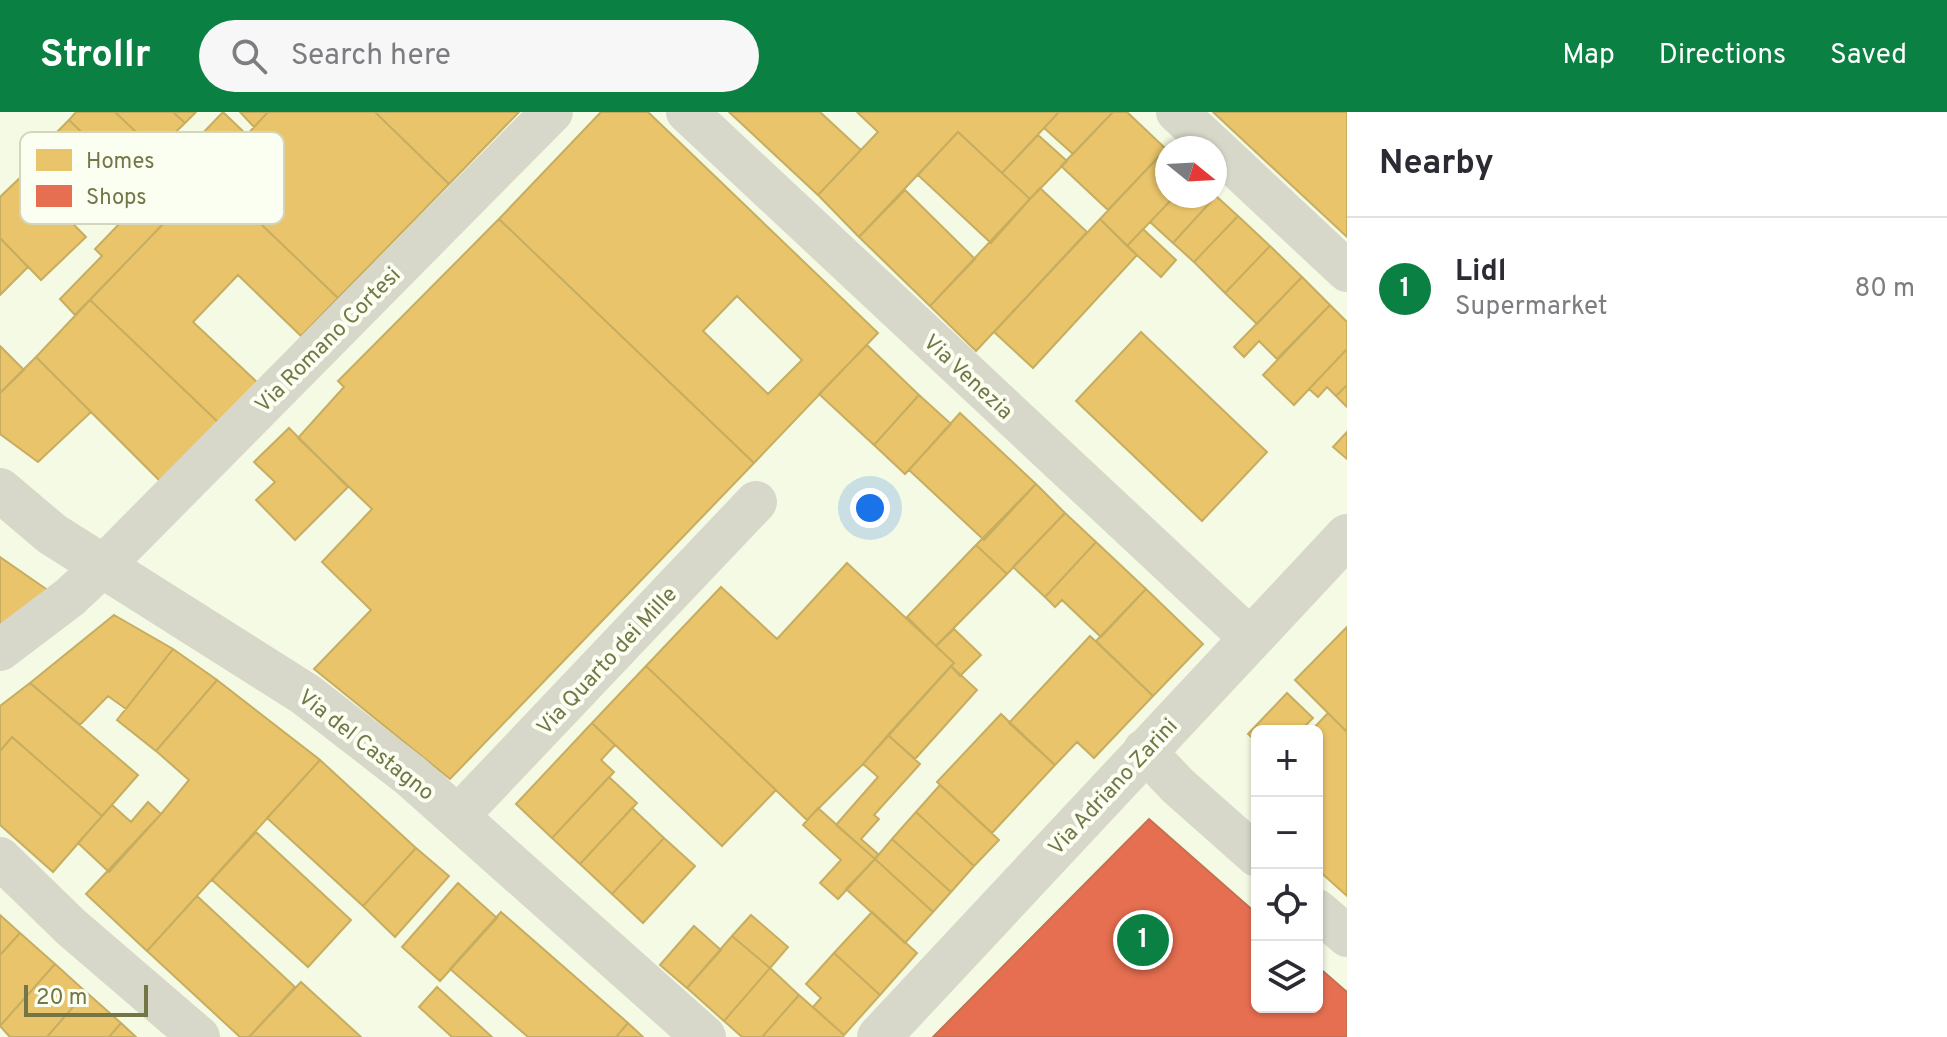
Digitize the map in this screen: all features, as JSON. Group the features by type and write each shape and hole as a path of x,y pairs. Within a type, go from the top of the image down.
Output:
{"street":[{"name":"Via Romano Cortesi","path":"0,650 70,597 102,567 552,112"},
{"name":"Via Venezia","path":"687,112 1251,639"},
{"path":"1177,112 1347,271"},
{"name":"Via del Castagno","path":"0,490 52,534 305,694 411,776 704,1037"},
{"name":"Via Quarto dei Mille","path":"457,817 756,502"},
{"name":"Via Adriano Zarini","path":"879,1037 1347,536"},
{"path":"1144,750 1178,786 1251,851"},
{"path":"0,858 71,927 199,1037"},
{"path":"1323,915 1347,936"}],"shaded area":[{"path":"0,112 1347,112 1347,1037 0,1037"}],"building: Homes":[{"path":"76,112 115,112 136,132 81,132 69,120"},
{"path":"115,112 173,112 185,123 176,132 136,132"},
{"path":"173,112 196,112 185,123"},
{"path":"223,112 244,132 204,132"},
{"path":"240,112 268,112 254,127"},
{"path":"268,112 375,112 449,184 338,298 261,224 284,224 284,132 250,132"},
{"path":"375,112 519,112 449,184"},
{"path":"601,112 648,112 878,333 754,463 499,219","holes":["737,296 802,360 768,394 703,331"]},
{"path":"729,112 820,112 861,150 818,195"},
{"path":"857,112 1059,112 1002,173 958,132 859,237 818,195 878,132"},
{"path":"1059,112 1113,112 1073,154 1044,128"},
{"path":"1113,112 1127,112 1155,139 1155,161 1108,210 1061,166"},
{"path":"1213,112 1347,112 1347,237"},
{"path":"69,120 81,132 57,132"},
{"path":"958,132 1030,199 991,243 918,175"},
{"path":"1038,135 1067,161 1030,199 1002,173"},
{"path":"1155,161 1155,208 1163,208 1127,246 1100,219"},
{"path":"20,178 20,224 73,224 86,237 41,280 0,238 0,197"},
{"path":"1040,188 1087,232 976,351 930,306"},
{"path":"905,190 975,259 930,306 859,237"},
{"path":"1227,206 1238,216 1194,262 1173,243 1205,208"},
{"path":"1163,208 1205,208 1173,243 1150,222"},
{"path":"1238,216 1270,246 1225,293 1194,262"},
{"path":"499,219 754,463 450,779 314,669 371,610 322,562 372,509 298,438 344,387 338,381"},
{"path":"1100,219 1137,255 1033,368 994,332"},
{"path":"119,224 163,224 75,315 60,299 102,256 95,249"},
{"path":"163,224 261,224 338,298 301,336 238,275 193,322 259,384 220,424 90,300"},
{"path":"1143,229 1176,260 1161,277 1127,246"},
{"path":"0,238 28,267 0,295"},
{"path":"1270,246 1302,277 1257,324 1225,293"},
{"path":"1302,277 1330,305 1277,359 1259,341 1244,357 1234,347"},
{"path":"90,300 220,424 163,484 36,357"},
{"path":"1330,305 1347,322 1347,349 1294,405 1263,375"},
{"path":"1141,332 1267,452 1202,521 1076,401"},
{"path":"867,345 919,395 874,445 819,394"},
{"path":"0,346 24,370 0,393"},
{"path":"1347,349 1347,385 1336,396 1327,387 1318,397 1309,389"},
{"path":"36,357 91,412 38,462 0,434 0,393"},
{"path":"1347,385 1347,407 1336,396"},
{"path":"919,395 951,424 905,474 874,445"},
{"path":"960,413 1036,484 984,540 909,470"},
{"path":"289,428 348,487 295,540 256,500 275,482 254,462"},
{"path":"1347,432 1347,459 1333,447"},
{"path":"1036,484 1065,513 1007,574 976,545"},
{"path":"1065,513 1096,542 1045,597 1013,567"},
{"path":"1096,542 1146,589 1101,637 1062,600 1055,607 1045,597"},
{"path":"976,545 1007,574 936,646 907,617"},
{"path":"0,557 49,591 0,627"},
{"path":"847,563 954,663 863,764 807,820 646,666 721,587 777,639"},
{"path":"1146,589 1203,644 1153,696 1096,641"},
{"path":"114,615 173,649 126,709 108,696 80,725 30,683"},
{"path":"1347,627 1347,732 1295,680"},
{"path":"954,629 981,655 960,676 951,666 954,663 936,646"},
{"path":"1090,636 1153,696 1094,758 1077,742 1055,765 1009,723"},
{"path":"173,649 217,680 156,751 117,720"},
{"path":"646,666 776,790 722,846 592,723"},
{"path":"951,666 977,690 915,759 888,735"},
{"path":"217,680 320,760 147,951 86,894 189,780 156,751"},
{"path":"30,683 138,775 102,816 12,737 0,751 0,706"},
{"path":"1287,693 1313,718 1306,725 1257,725"},
{"path":"1328,713 1347,732 1347,896 1323,874 1323,725 1317,725"},
{"path":"1001,714 1055,765 992,833 937,782"},
{"path":"592,723 615,745 601,760 614,772 552,838 516,804"},
{"path":"888,735 920,764 874,815 879,819 861,839 878,854 875,859 836,825 878,777 863,764"},
{"path":"12,737 102,816 53,872 0,825 0,751"},
{"path":"320,760 416,848 363,906 267,818"},
{"path":"609,777 637,803 580,864 552,838"},
{"path":"940,785 999,840 974,866 916,812"},
{"path":"148,802 161,814 109,872 78,843 112,805 131,822"},
{"path":"632,808 664,838 612,894 580,864"},
{"path":"818,808 875,859 838,899 820,883 841,860 803,825"},
{"path":"916,812 974,866 951,892 892,839"},
{"path":"256,832 351,920 308,967 212,880"},
{"path":"664,838 695,866 643,923 612,894"},
{"path":"892,839 951,892 933,912 875,859"},
{"path":"416,848 449,876 395,937 363,906"},
{"path":"875,859 933,912 905,943 846,889"},
{"path":"458,883 497,918 440,981 402,947"},
{"path":"197,896 295,987 249,1037 240,1037 147,951"},
{"path":"501,912 628,1023 616,1037 528,1037 450,969"},
{"path":"872,912 917,953 880,995 834,953"},
{"path":"0,915 20,933 0,955"},
{"path":"751,915 788,947 770,968 732,936"},
{"path":"694,926 721,950 687,988 660,965"},
{"path":"20,933 55,964 0,1026 0,955"},
{"path":"732,936 770,968 724,1021 687,988"},
{"path":"834,953 880,995 844,1035 813,1007 821,998 806,984"},
{"path":"55,964 86,992 47,1037 10,1037 0,1026"},
{"path":"770,968 799,995 762,1037 742,1037 724,1021"},
{"path":"301,982 361,1037 249,1037"},
{"path":"437,987 492,1037 452,1037 419,1007"},
{"path":"86,992 121,1023 109,1037 47,1037"},
{"path":"799,995 844,1035 843,1037 762,1037"},
{"path":"121,1023 136,1037 109,1037"},
{"path":"628,1023 643,1037 616,1037"}],"building: Shops":[{"path":"1149,819 1251,909 1251,1013 1323,1013 1323,971 1347,992 1347,1037 933,1037"}],"place":[{"name":"Lidl","path":"1143,940"}]}
